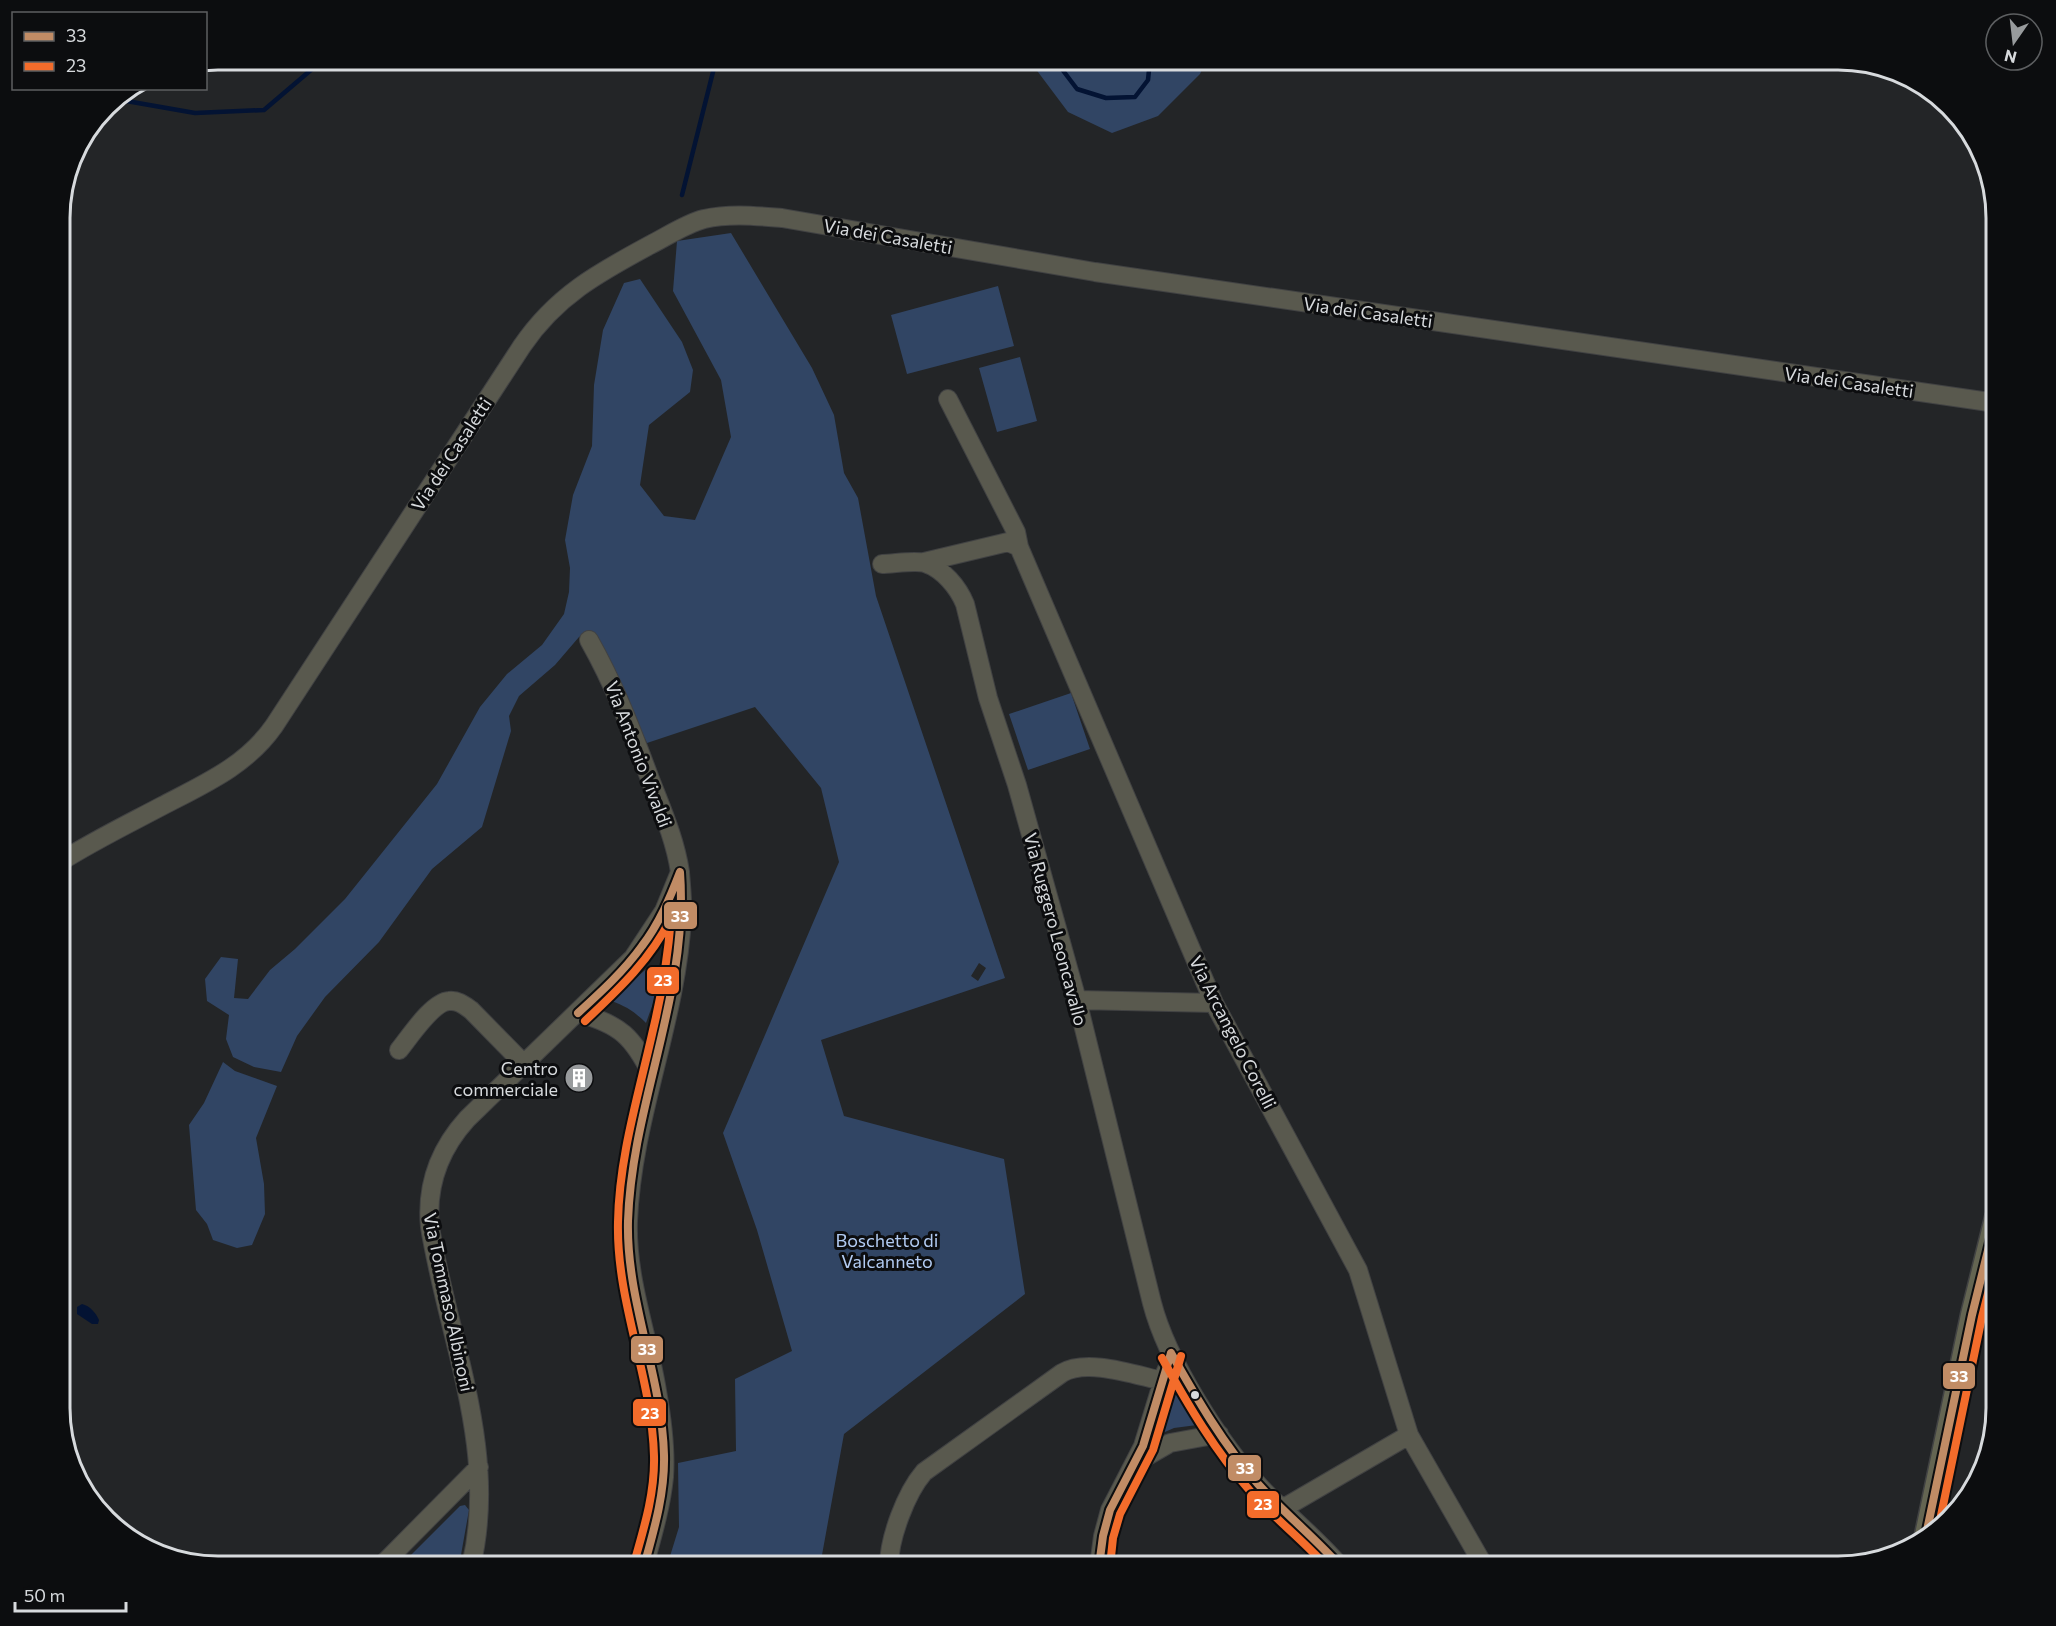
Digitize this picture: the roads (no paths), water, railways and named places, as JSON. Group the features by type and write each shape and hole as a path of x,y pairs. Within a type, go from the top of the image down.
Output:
{"main road":[{"path":"1928,1524 1986,1260"}],"street":[{"name":"Via dei Casaletti","path":"71,856 217,778 248,757 274,726 522,346 540,322 560,301 594,276 685,227 705,219 738,215 782,218 1095,272 1986,402"},
{"name":"Via Arcangelo Corelli","path":"948,399 1016,532 1019,547 1214,1003 1358,1270 1409,1435 1478,1556"},
{"path":"882,564 924,562 1008,542 1019,547"},
{"name":"Via Ruggero Leoncavallo","path":"924,562 949,580 961,595 964,604 988,698 1017,785 1077,1000 1154,1310 1171,1353 1219,1434 1255,1481 1331,1556"},
{"name":"Via Antonio Vivaldi","path":"589,640 607,671 631,729 673,840 680,872 683,909 679,947 671,994 652,1075"},
{"name":"Via Tommaso Albinoni","path":"473,1556 478,1526 479,1467 467,1393 431,1236 429,1195 437,1166 455,1132 467,1119 627,966 645,943 667,904 680,872"},
{"path":"1077,1000 1214,1003"},
{"path":"399,1050 433,1010 445,1002 453,1001 462,1003 471,1010 525,1065"},
{"path":"578,1013 604,1021 623,1032 639,1050 652,1075 633,1172 628,1236 632,1276 657,1391 664,1446 662,1488 646,1556"},
{"path":"1101,1556 1103,1536 1110,1510 1118,1491 1135,1464 1146,1436 1171,1353"},
{"path":"889,1556 911,1491 924,1472 1062,1373 1074,1368 1089,1367 1163,1380"},
{"path":"1135,1464 1170,1443 1219,1434"},
{"path":"1282,1509 1409,1435"},
{"path":"396,1556 479,1467"}],"waterway":[{"path":"129,101 195,113 264,110 311,70"},
{"path":"682,195 713,70"},
{"path":"1063,70 1077,89 1106,98 1135,97 1148,80 1149,70"}],"place":[{"name":"Centro commerciale","path":"579,1078"}],"park label":[{"name":"Boschetto di Valcanneto","path":"887,1250"}]}
